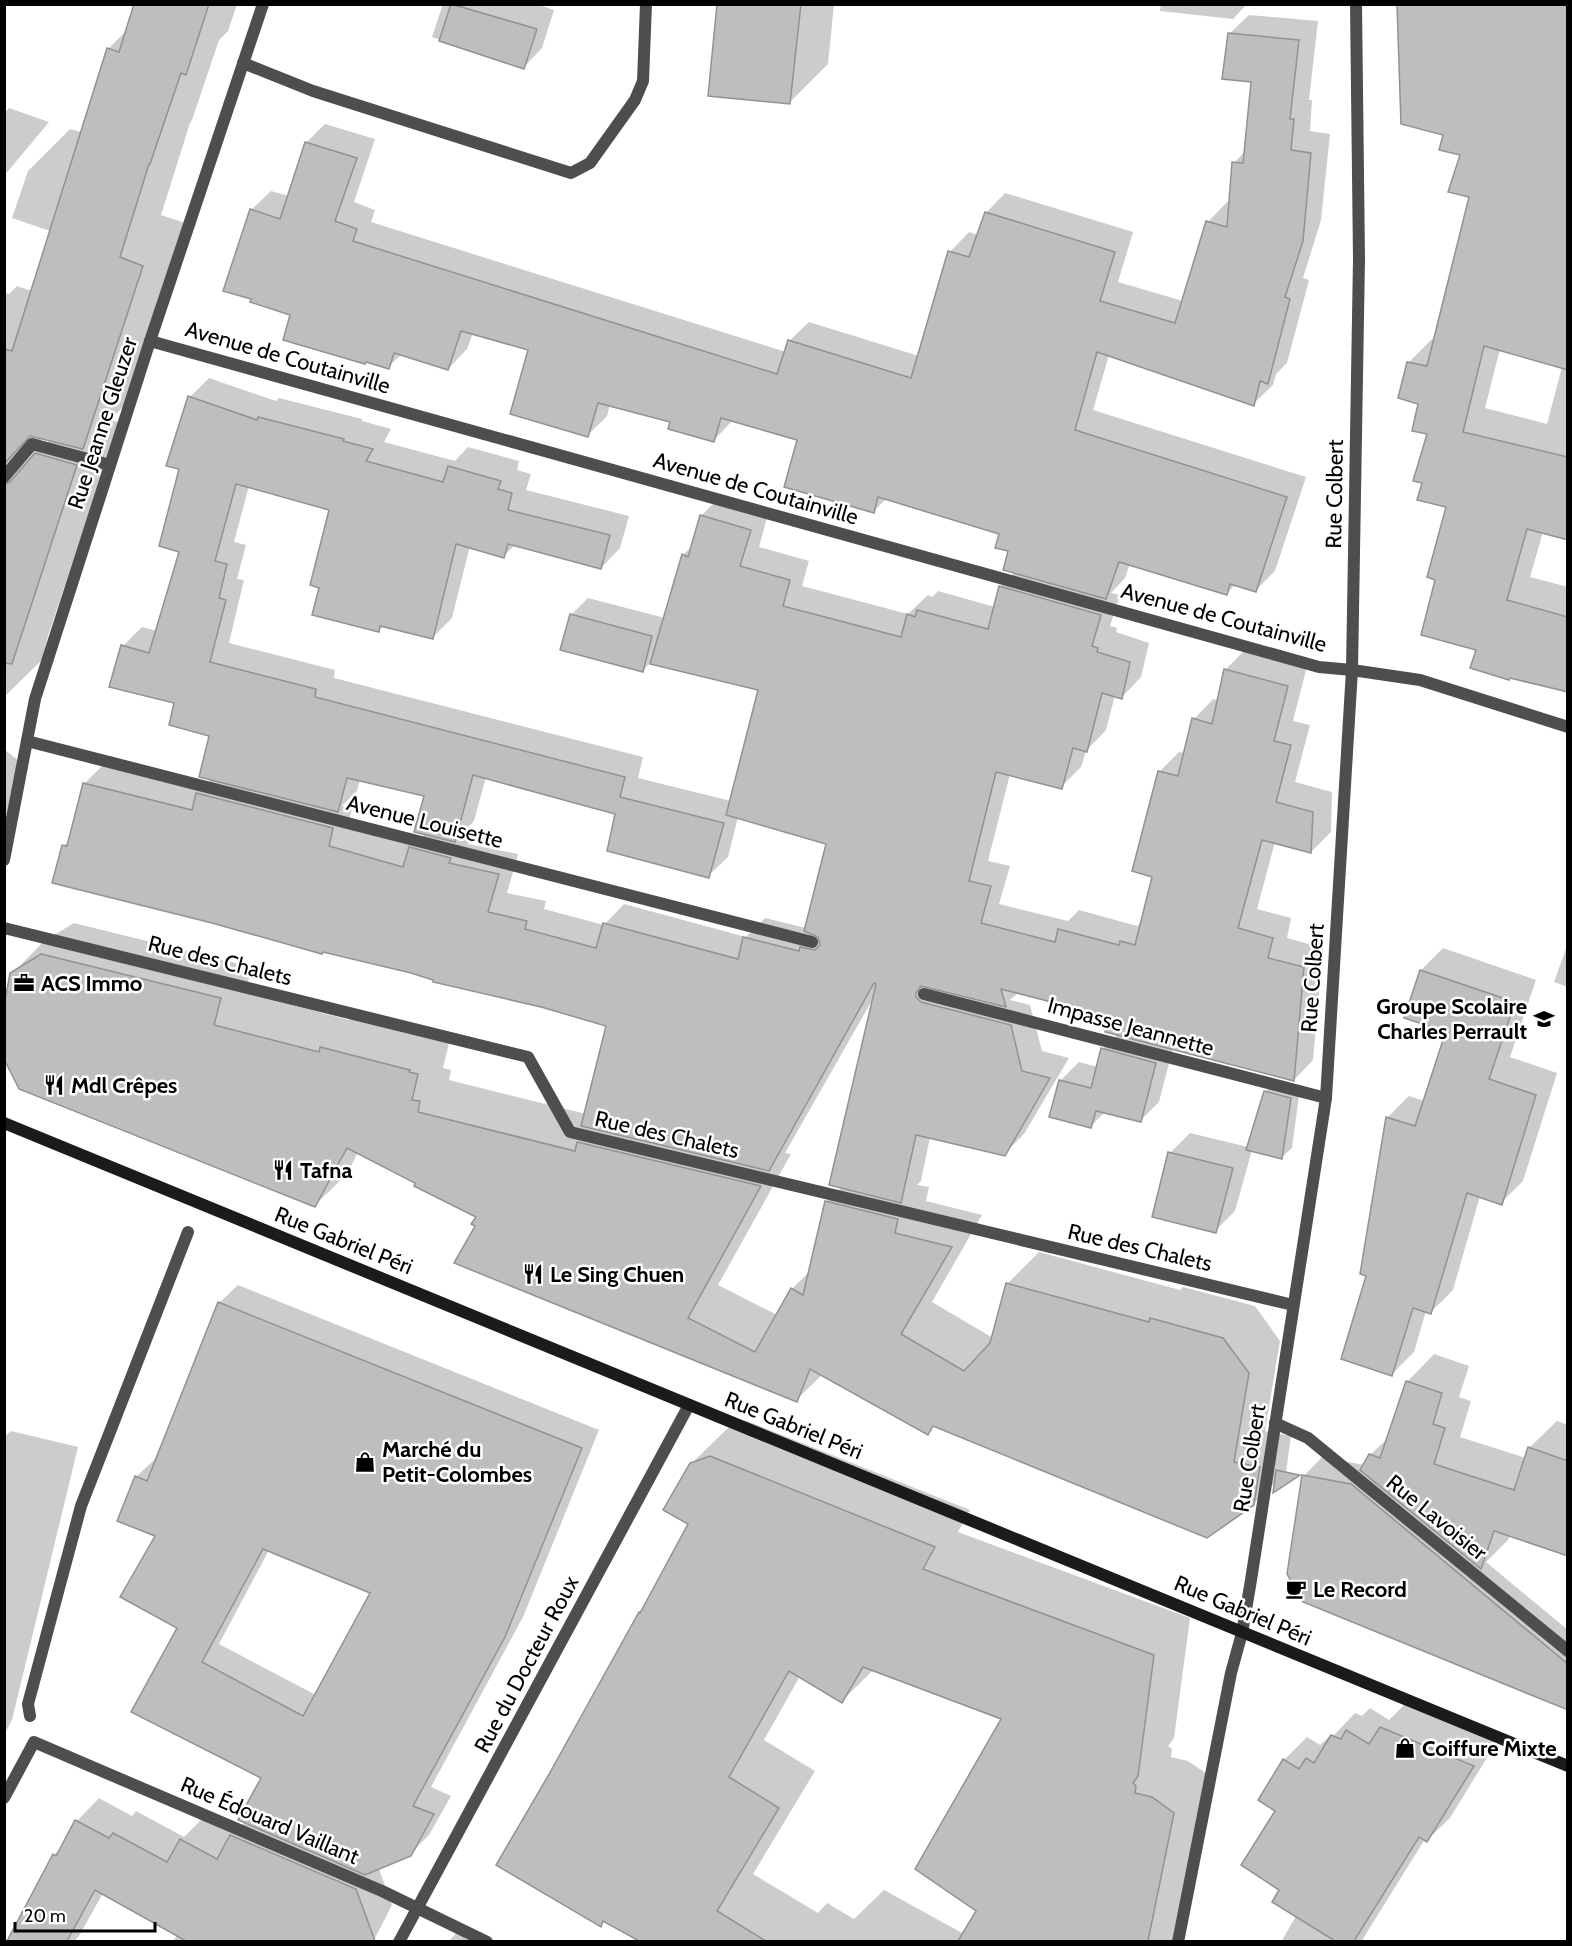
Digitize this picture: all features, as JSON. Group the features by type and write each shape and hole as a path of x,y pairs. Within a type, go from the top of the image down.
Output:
{"main road":[{"name":"Rue Gabriel Péri","path":"4,1123 1568,1766"}],"street":[{"name":"Rue Jeanne Gleuzer","path":"4,860 36,699 150,340 263,4"},
{"path":"243,63 313,91 571,173 590,164 635,100 643,81 646,4"},
{"name":"Rue Colbert","path":"1178,1941 1231,1673 1242,1633 1326,1098 1352,670 1359,259 1356,4"},
{"name":"Avenue de Coutainville","path":"150,340 1318,667 1420,680 1568,727"},
{"path":"4,477 32,444 110,465"},
{"name":"Avenue Louisette","path":"27,741 812,942"},
{"name":"Rue des Chalets","path":"4,928 528,1057 570,1132 1293,1305"},
{"name":"Impasse Jeannette","path":"924,994 1326,1098"},
{"path":"30,1716 28,1704 81,1506 188,1232"},
{"name":"Rue du Docteur Roux","path":"399,1941 689,1405"},
{"name":"Rue Lavoisier","path":"1275,1423 1308,1438 1568,1651"},
{"name":"Rue Édouard Vaillant","path":"4,1798 34,1742 418,1907 487,1941"}],"building":[{"path":"134,4 209,4 186,75 181,73 120,257 143,266 83,449 30,436 4,464 4,349 12,351 107,48 119,52"},
{"path":"451,4 537,29 524,69 439,41"},
{"path":"717,4 801,4 790,104 708,96"},
{"path":"1397,4 1568,4 1568,370 1484,346 1463,432 1568,457 1568,540 1527,529 1507,600 1568,617 1568,692 1510,678 1509,680 1470,668 1476,650 1421,635 1435,580 1427,577 1446,507 1417,500 1422,483 1413,481 1427,434 1412,431 1418,404 1398,398 1407,362 1427,366 1469,197 1448,192 1460,155 1439,150 1443,135 1401,124"},
{"path":"1228,33 1299,40 1290,119 1294,119 1291,150 1311,153 1303,241 1285,297 1290,299 1268,384 1260,381 1254,406 1097,352 1075,430 1287,497 1256,592 1230,584 1227,595 1119,562 1106,599 1003,570 1008,551 995,548 999,534 878,497 874,513 784,487 797,440 721,418 714,442 668,429 670,422 598,403 588,437 510,414 528,350 461,331 448,370 394,353 389,369 283,340 290,315 250,302 251,299 223,291 250,209 280,219 305,142 357,158 335,221 357,229 353,241 777,374 788,340 911,378 948,251 969,257 985,212 1115,252 1100,301 1175,323 1206,221 1227,227 1232,162 1243,163 1251,82 1222,79"},
{"path":"188,396 257,420 258,417 344,439 343,441 373,449 366,461 443,482 448,466 501,481 498,489 512,493 508,510 610,535 601,569 508,544 504,558 456,544 433,639 380,626 379,632 312,615 319,588 310,585 329,510 236,484 215,561 227,564 219,598 226,600 210,662 316,689 315,697 625,777 620,797 724,823 709,878 607,851 615,814 473,775 455,842 414,832 424,796 347,778 338,812 199,777 209,736 169,725 174,703 109,687 121,645 149,653 179,552 159,546 179,469 166,466"},
{"path":"35,453 77,465 12,664 4,663 4,485 10,482"},
{"path":"700,515 751,530 740,566 790,580 783,606 901,637 907,614 915,617 917,610 988,629 999,586 1101,615 1092,646 1098,648 1097,652 1130,662 1122,699 1102,693 1087,752 1073,748 1062,789 996,772 969,881 991,886 981,923 1055,942 1058,929 1119,945 1120,941 1135,945 1152,877 1132,871 1158,771 1178,776 1192,718 1212,724 1224,669 1288,686 1274,741 1291,745 1276,802 1313,812 1311,853 1262,840 1238,928 1273,938 1268,958 1304,967 1294,1081 1105,1032 1110,1017 1001,989 1006,1007 921,986 916,997 921,1002 1011,1025 1022,1071 1050,1078 1005,1156 916,1135 901,1203 829,1185 876,984 874,983 769,1171 581,1126 606,1026 541,1007 433,982 433,980 411,973 323,952 322,954 212,923 52,883 62,845 67,846 83,783 192,810 196,793 333,828 329,846 403,867 409,847 451,858 449,863 499,874 488,912 527,921 525,929 596,948 603,923 738,959 743,937 799,951 800,947 815,950 820,945 818,937 804,931 826,844 726,815 758,690 650,664 682,554 688,557"},
{"path":"570,614 652,636 643,672 560,650"},
{"path":"41,954 221,998 214,1025 319,1052 320,1047 410,1070 409,1072 418,1074 412,1100 420,1101 418,1112 575,1151 577,1142 761,1186 688,1318 755,1352 791,1288 803,1295 825,1201 898,1219 895,1233 952,1247 901,1334 964,1371 990,1343 1006,1283 1149,1322 1150,1318 1223,1338 1249,1373 1234,1462 1260,1467 1254,1505 1207,1538 933,1426 928,1435 810,1369 797,1402 454,1263 475,1226 471,1224 476,1217 414,1186 415,1183 347,1148 315,1207 19,1089 4,1059 4,1006 10,973"},
{"path":"1420,970 1515,1002 1489,1079 1536,1095 1502,1205 1467,1193 1431,1314 1413,1308 1392,1376 1341,1359 1366,1276 1360,1274 1386,1117 1415,1126 1443,1040 1435,1037 1438,1029 1404,1018"},
{"path":"1101,1048 1156,1063 1141,1122 1096,1111 1091,1128 1049,1117 1059,1080 1091,1088"},
{"path":"1264,1091 1291,1098 1282,1159 1246,1150"},
{"path":"1168,1152 1233,1168 1216,1233 1152,1217"},
{"path":"218,1302 582,1448 505,1637 413,1806 434,1814 411,1856 365,1875 238,1820 261,1778 131,1712 177,1628 120,1597 155,1536 117,1521 135,1476 147,1481","holes":["263,1549 370,1593 303,1716 202,1662"]},
{"path":"1406,1381 1442,1393 1433,1424 1445,1428 1434,1464 1514,1490 1528,1447 1568,1461 1568,1556 1494,1531 1481,1569 1360,1470 1369,1454 1380,1458"},
{"path":"710,1456 935,1547 923,1569 1154,1655 1138,1776 1133,1783 1136,1786 1135,1793 1152,1797 1174,1813 1148,1941 958,1941 976,1911 915,1869 1001,1719 863,1667 842,1703 789,1671 729,1777 779,1808 717,1911 766,1941 639,1941 603,1921 601,1927 496,1865 640,1613 688,1524 663,1510 690,1463"},
{"path":"1276,1470 1300,1475 1273,1493"},
{"path":"1302,1475 1351,1484 1568,1664 1568,1710 1303,1602 1287,1574"},
{"path":"1380,1727 1474,1766 1427,1842 1419,1837 1354,1941 1335,1941 1272,1902 1279,1890 1241,1865 1275,1811 1258,1800 1283,1759 1299,1769 1306,1758 1314,1763 1331,1735 1341,1739 1346,1730 1369,1744"},
{"path":"75,1820 109,1838 113,1833 167,1862 180,1839 217,1859 230,1835 356,1889 375,1941 186,1941 95,1890 67,1941 7,1941 53,1854 56,1856"}],"place":[{"name":"ACS Immo","path":"24,983"},
{"name":"Groupe Scolaire Charles Perrault","path":"1544,1019"},
{"name":"Mdl Crêpes","path":"54,1085"},
{"name":"Tafna","path":"283,1170"},
{"name":"Le Sing Chuen","path":"533,1274"},
{"name":"Marché du Petit-Colombes","path":"365,1462"},
{"name":"Le Record","path":"1296,1589"},
{"name":"Coiffure Mixte","path":"1405,1748"}]}
